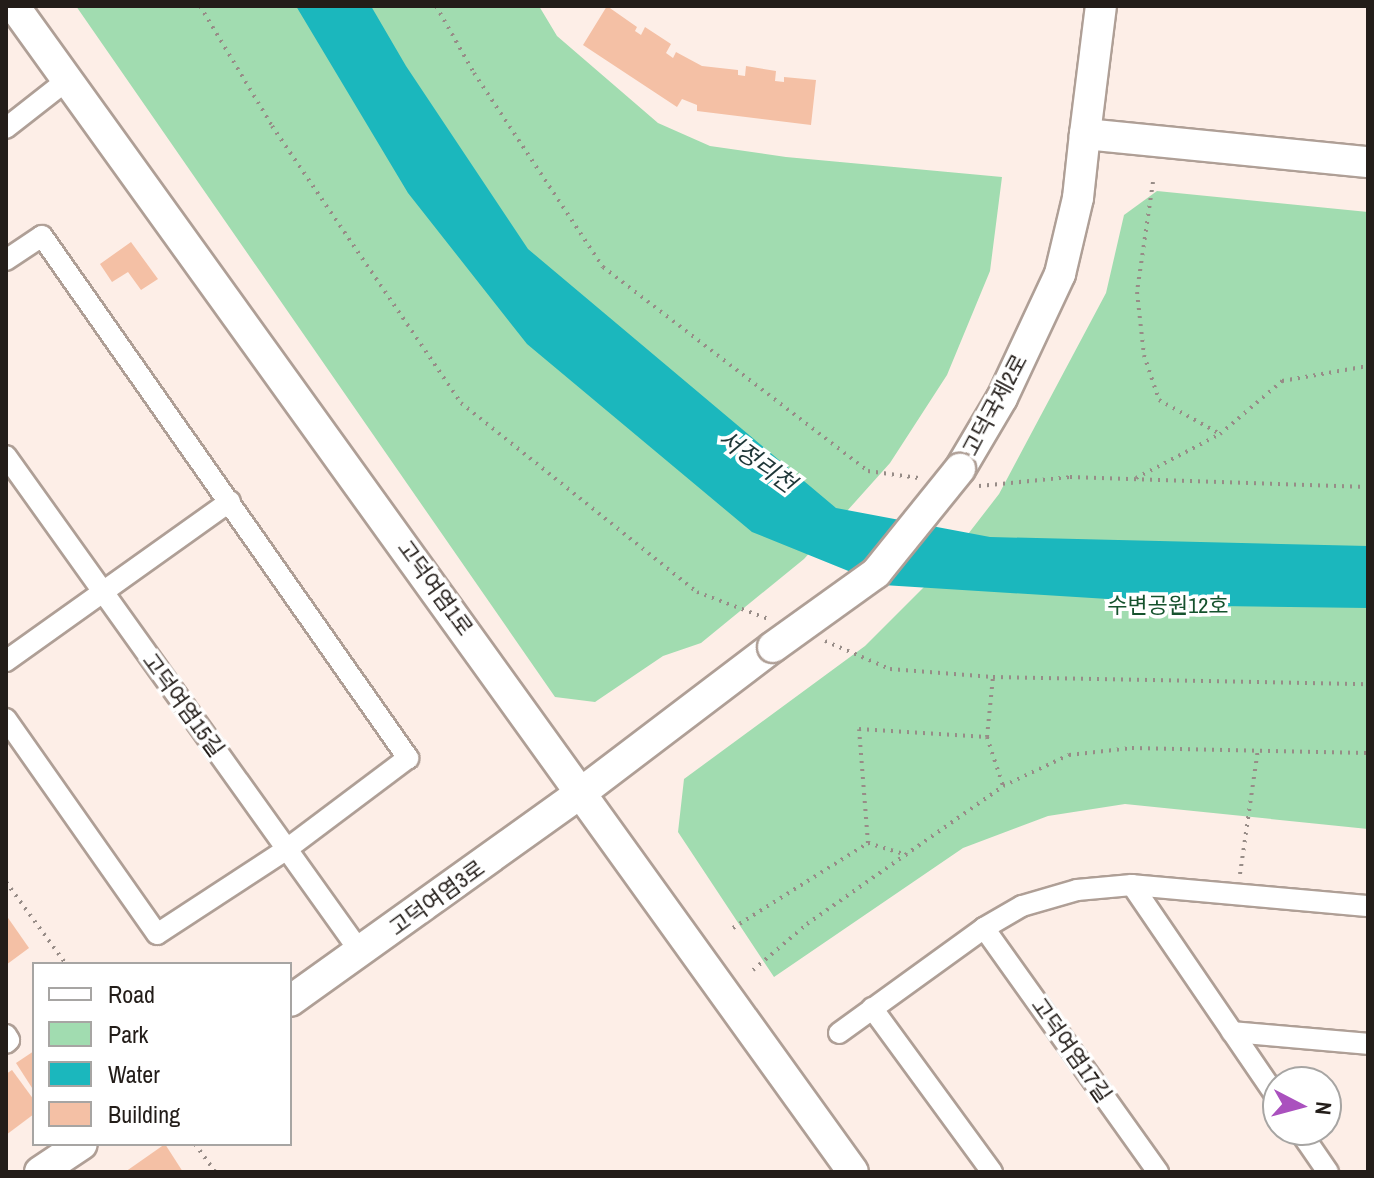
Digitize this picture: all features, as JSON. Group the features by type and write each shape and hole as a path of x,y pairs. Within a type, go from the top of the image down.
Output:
{"street":[{"name":"고덕여염1로","path":"14,6 853,1172"},
{"name":"고덕국제2로","path":"582,792 772,634 876,573 966,477 1060,274 1078,198 1101,6"},
{"path":"6,128 66,81"},
{"path":"1085,134 1368,162"},
{"path":"6,260 42,236 408,758 287,849 157,934 6,719"},
{"name":"고덕여염15길","path":"6,456 361,953"},
{"path":"6,661 230,501"},
{"name":"고덕여염3로","path":"292,1000 582,792"},
{"path":"1132,885 1262,1076"},
{"path":"839,1033 984,928 1022,906 1077,890 1132,885 1368,906"},
{"name":"고덕여염17길","path":"984,928 1158,1172"},
{"path":"872,1008 992,1172"},
{"path":"1232,1032 1368,1044"},
{"path":"6,1035 9,1040 6,1043"},
{"path":"40,1172 79,1146"},
{"path":"1310,1146 1328,1172"}],"path":[{"path":"200,6 272,126 461,403 697,592 772,634"},
{"path":"436,6 474,73 603,267 868,471 927,479"},
{"path":"1153,182 1137,292 1144,355 1159,400 1220,434"},
{"path":"1134,479 1220,434 1282,381 1368,366"},
{"path":"966,477 986,487 1070,477 1368,487"},
{"path":"814,637 890,669 993,677 1368,684"},
{"path":"993,677 987,737 1003,786"},
{"path":"868,843 859,729 987,737"},
{"path":"753,970 807,924 1003,786 1069,755 1132,748 1368,753"},
{"path":"1238,893 1258,749"},
{"path":"733,928 868,843 907,855"},
{"path":"6,882 65,962"},
{"path":"196,1146 215,1172"}],"green space":[{"path":"76,6 539,6 557,36 658,123 710,146 786,157 1002,177 990,271 947,375 890,463 804,559 701,643 663,656 595,702 555,697"},
{"name":"수변공원12호","path":"1157,191 1368,212 1368,829 1125,804 1048,816 963,848 774,977 678,832 684,779 865,646 938,573 999,494 1106,293 1124,215"}],"water":[{"name":"서정리천","path":"296,6 371,6 406,66 528,249 836,508 990,537 1368,546 1368,608 1220,606 883,585 752,532 527,344 408,193"}],"building":[{"path":"607,6 637,27 635,31 641,35 645,27 671,44 666,53 673,58 676,52 702,66 738,70 738,75 745,76 746,66 776,71 775,81 784,82 784,77 816,80 811,125 697,111 697,105 682,99 677,107 583,45"},
{"path":"131,242 158,279 141,290 128,272 112,282 100,264"},
{"path":"6,915 29,948 6,965"},
{"path":"32,1052 32,1088 16,1063"},
{"path":"12,1070 32,1097 32,1116 6,1135 6,1074"},
{"path":"166,1146 183,1172 125,1172"}]}
